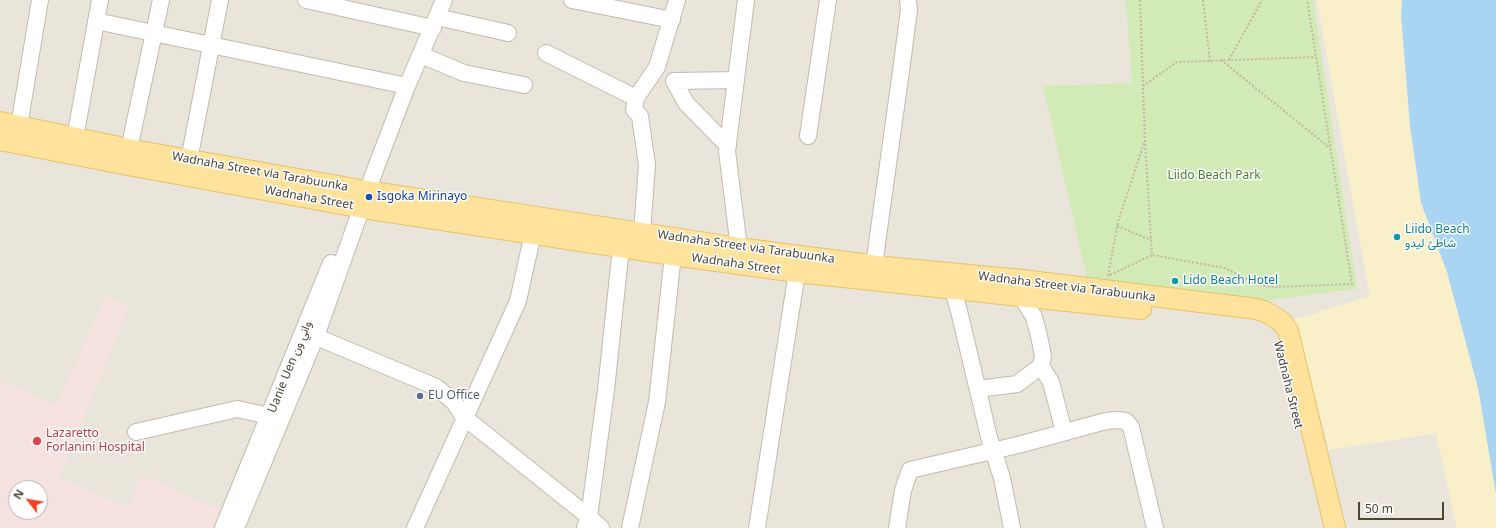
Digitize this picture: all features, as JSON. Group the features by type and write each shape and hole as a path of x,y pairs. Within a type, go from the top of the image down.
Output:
{"main road":[{"name":"Wadnaha Street via Tarabuunka","path":"10,124 189,160 361,198 642,232 739,248 874,265 953,282"},
{"name":"Wadnaha Street","path":"0,140 128,166 361,198 533,233 673,255 797,272 1021,288 1252,319 1271,330 1278,339 1322,528"},
{"name":"Wadnaha Street via Tarabuunka","path":"1021,288 1107,283 1257,309 1275,316 1282,322 1288,331 1335,528"}],"street":[{"path":"10,124 40,0"},
{"path":"74,138 100,0"},
{"path":"129,149 160,0"},
{"path":"189,160 220,0"},
{"path":"306,0 508,33"},
{"name":"Uanie Uen واني ون","path":"236,528 276,417 310,334 361,198 375,170 407,86 444,0"},
{"path":"572,0 672,20"},
{"path":"642,232 647,165 640,116 634,110 636,98 657,67 677,0"},
{"path":"739,248 728,146 746,0"},
{"path":"808,136 828,0"},
{"path":"874,265 907,25 908,0"},
{"path":"96,21 407,86"},
{"path":"546,53 636,98"},
{"path":"421,55 464,73 524,85"},
{"path":"657,67 674,81 686,103 728,146"},
{"path":"674,81 736,80"},
{"path":"415,528 464,417 489,367 518,301 533,233"},
{"path":"587,522 606,390 622,246"},
{"path":"630,528 657,402 673,255"},
{"path":"757,528 797,272"},
{"path":"953,282 1012,528"},
{"path":"978,388 1017,384 1041,366 1043,356 1034,317 1021,288"},
{"path":"310,334 436,387 454,402 464,417 587,522 601,528"},
{"path":"1041,366 1051,382 1064,432"},
{"path":"136,432 237,409 276,417"},
{"name":"Uanie Uen واني ون","path":"223,528 276,417"},
{"path":"897,528 903,490 910,470 994,451 1106,420 1122,420 1129,423 1134,436 1155,528"}],"path":[{"path":"1140,0 1145,142 1152,255"},
{"path":"1203,0 1210,61"},
{"path":"1229,60 1262,0"},
{"path":"1107,283 1152,255 1225,268 1258,285 1273,287 1352,284 1308,0"},
{"path":"1143,86 1177,62 1316,57"},
{"path":"1221,60 1331,148"},
{"path":"1107,283 1117,226 1145,142"},
{"path":"1117,226 1151,240"}],"shaded area":[{"path":"0,0 1317,0 1370,297 1294,320 1329,450 1436,433 1457,528 0,528"},
{"name":"Lazaretto Forlanini Hospital","path":"107,295 128,308 59,478 129,508 141,475 224,512 218,528 0,528 0,380 56,407"}],"green space":[{"name":"Liido Beach Park","path":"1126,0 1313,0 1357,289 1252,302 1088,282 1043,86 1132,83"}],"sand":[{"name":"Liido Beach شاطئ ليدو","path":"1317,0 1402,0 1401,15 1410,126 1421,203 1447,272 1478,388 1495,483 1496,528 1457,528 1436,433 1329,450 1294,320 1370,296"}],"water":[{"path":"1402,0 1496,0 1496,494 1478,388 1447,272 1421,203 1410,126 1401,15"}],"place":[{"name":"Isgoka Mirinayo","path":"369,197"},
{"name":"Liido Beach شاطئ ليدو","path":"1397,237"},
{"name":"Lido Beach Hotel","path":"1175,281"},
{"name":"EU Office","path":"420,396"},
{"name":"Lazaretto Forlanini Hospital","path":"37,441"}]}
